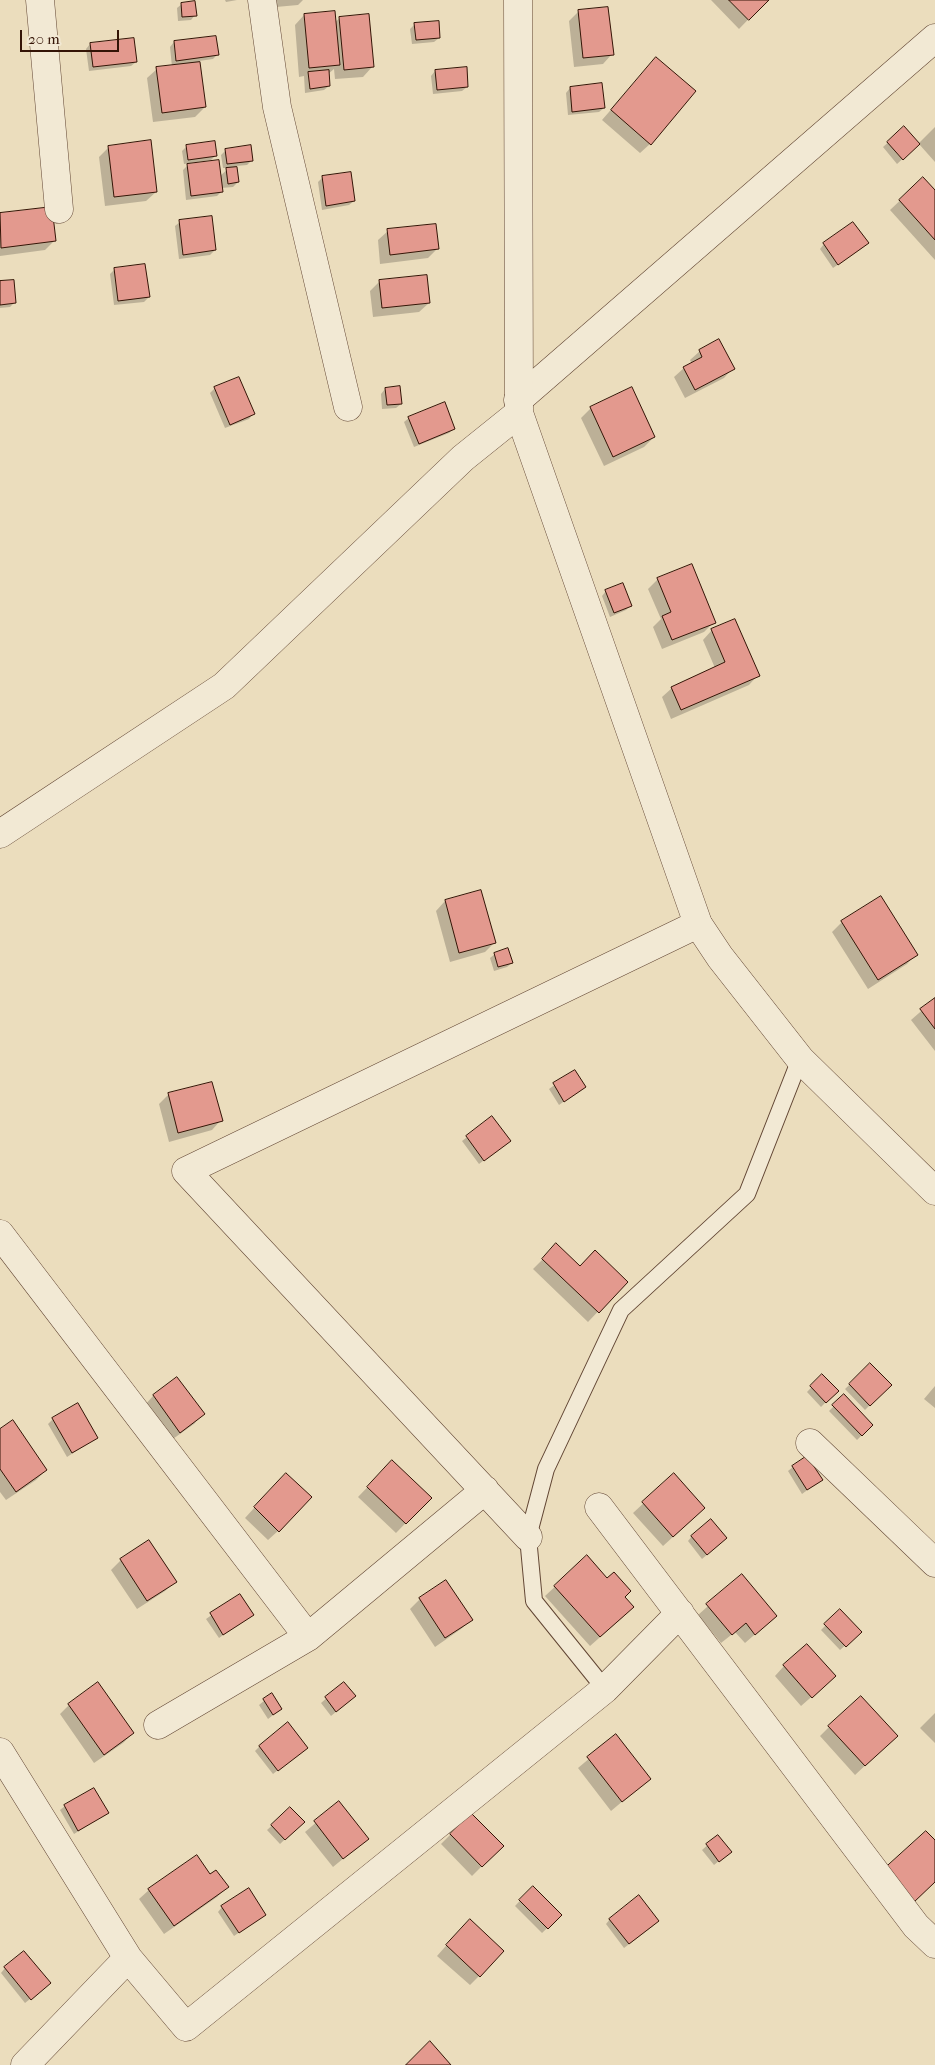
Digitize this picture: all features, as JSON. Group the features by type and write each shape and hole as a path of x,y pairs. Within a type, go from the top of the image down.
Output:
{"street":[{"path":"40,0 59,209"},
{"path":"262,0 277,107 348,407"},
{"path":"518,0 518,407 698,924 720,957 800,1059 935,1191"},
{"path":"1,831 224,686 518,407 935,38"},
{"path":"528,1537 186,1171 698,924"},
{"path":"0,1234 308,1637"},
{"path":"810,1443 935,1563"},
{"path":"158,1725 308,1637 486,1490"},
{"path":"599,1507 916,1926 935,1944"},
{"path":"0,1752 128,1958 186,2027 605,1689 680,1613"},
{"path":"24,2065 128,1958"}],"lane":[{"path":"605,1689 534,1601 528,1537 546,1469 622,1310 747,1194 800,1059"}],"building":[{"path":"729,0 769,0 749,20"},
{"path":"195,1 197,16 182,17 181,3"},
{"path":"608,7 614,55 583,58 578,10"},
{"path":"335,11 340,65 309,68 304,14"},
{"path":"369,14 374,67 344,70 339,17"},
{"path":"439,21 440,38 416,40 414,23"},
{"path":"216,36 219,55 176,61 174,41"},
{"path":"134,38 137,62 93,67 90,43"},
{"path":"656,57 696,91 651,145 611,110"},
{"path":"200,62 206,107 162,113 156,67"},
{"path":"467,67 468,87 437,90 435,70"},
{"path":"329,70 330,86 310,89 308,72"},
{"path":"602,83 605,108 572,112 570,87"},
{"path":"904,126 920,144 903,160 887,142"},
{"path":"151,140 157,192 114,197 108,146"},
{"path":"215,141 217,156 188,160 186,145"},
{"path":"251,145 253,161 227,164 225,149"},
{"path":"219,160 223,192 191,196 187,164"},
{"path":"237,167 239,182 228,184 226,168"},
{"path":"351,172 355,201 326,206 322,176"},
{"path":"923,177 935,190 935,240 899,200"},
{"path":"52,207 56,241 1,248 0,213"},
{"path":"212,216 216,250 183,255 179,220"},
{"path":"853,222 869,243 838,265 823,243"},
{"path":"436,224 439,249 390,255 387,229"},
{"path":"145,264 150,297 118,301 114,268"},
{"path":"427,275 430,303 382,308 379,280"},
{"path":"14,280 16,303 0,305 0,281"},
{"path":"719,339 735,369 695,390 683,367 702,357 699,350"},
{"path":"239,377 255,414 230,425 214,387"},
{"path":"400,386 402,404 387,405 385,388"},
{"path":"632,387 655,437 613,457 590,407"},
{"path":"445,402 455,429 419,444 408,417"},
{"path":"692,564 716,623 672,640 662,616 671,612 657,578"},
{"path":"623,583 632,606 614,613 605,590"},
{"path":"735,619 760,676 681,710 671,687 725,662 711,629"},
{"path":"481,890 496,943 459,953 445,900"},
{"path":"881,896 918,955 878,980 841,921"},
{"path":"508,948 513,963 498,967 494,953"},
{"path":"935,998 935,1029 920,1009"},
{"path":"575,1070 586,1087 564,1102 553,1083"},
{"path":"212,1082 223,1121 178,1133 168,1093"},
{"path":"492,1116 511,1141 484,1161 466,1136"},
{"path":"556,1243 580,1266 595,1250 628,1282 599,1313 542,1259"},
{"path":"870,1363 892,1385 870,1406 849,1384"},
{"path":"822,1374 839,1391 826,1403 810,1386"},
{"path":"177,1377 205,1414 180,1433 153,1395"},
{"path":"844,1394 873,1425 862,1436 832,1405"},
{"path":"78,1403 98,1438 72,1453 52,1418"},
{"path":"13,1420 47,1470 16,1492 0,1469 0,1429"},
{"path":"807,1456 823,1480 807,1490 792,1466"},
{"path":"392,1460 432,1498 406,1524 367,1487"},
{"path":"286,1473 312,1497 279,1532 254,1507"},
{"path":"674,1473 705,1508 673,1537 642,1502"},
{"path":"711,1519 727,1538 707,1555 691,1536"},
{"path":"149,1540 177,1582 147,1601 120,1559"},
{"path":"587,1555 607,1578 614,1572 631,1591 625,1597 634,1607 600,1637 554,1586"},
{"path":"742,1574 777,1616 755,1635 746,1623 732,1635 706,1604"},
{"path":"446,1580 473,1620 445,1638 419,1598"},
{"path":"240,1594 254,1615 223,1635 210,1613"},
{"path":"840,1609 862,1632 846,1647 824,1624"},
{"path":"807,1644 836,1676 812,1698 783,1665"},
{"path":"98,1682 134,1733 104,1755 68,1704"},
{"path":"344,1682 356,1696 336,1712 325,1697"},
{"path":"272,1693 282,1709 273,1715 263,1699"},
{"path":"861,1696 898,1736 865,1766 828,1726"},
{"path":"288,1722 308,1748 278,1771 259,1746"},
{"path":"616,1734 651,1779 622,1802 587,1757"},
{"path":"94,1788 109,1813 78,1831 64,1805"},
{"path":"339,1801 369,1839 343,1859 314,1821"},
{"path":"290,1807 305,1822 285,1840 271,1825"},
{"path":"471,1813 504,1846 482,1867 450,1834"},
{"path":"926,1831 935,1840 935,1882 913,1903 883,1870"},
{"path":"718,1835 732,1852 719,1862 706,1844"},
{"path":"197,1855 210,1874 216,1870 229,1887 174,1926 148,1889"},
{"path":"533,1886 562,1915 548,1929 519,1900"},
{"path":"249,1888 266,1915 239,1933 221,1906"},
{"path":"639,1895 659,1921 629,1944 609,1919"},
{"path":"470,1919 504,1951 480,1977 446,1945"},
{"path":"24,1951 51,1983 31,2000 4,1967"},
{"path":"430,2041 451,2065 406,2065"}]}
